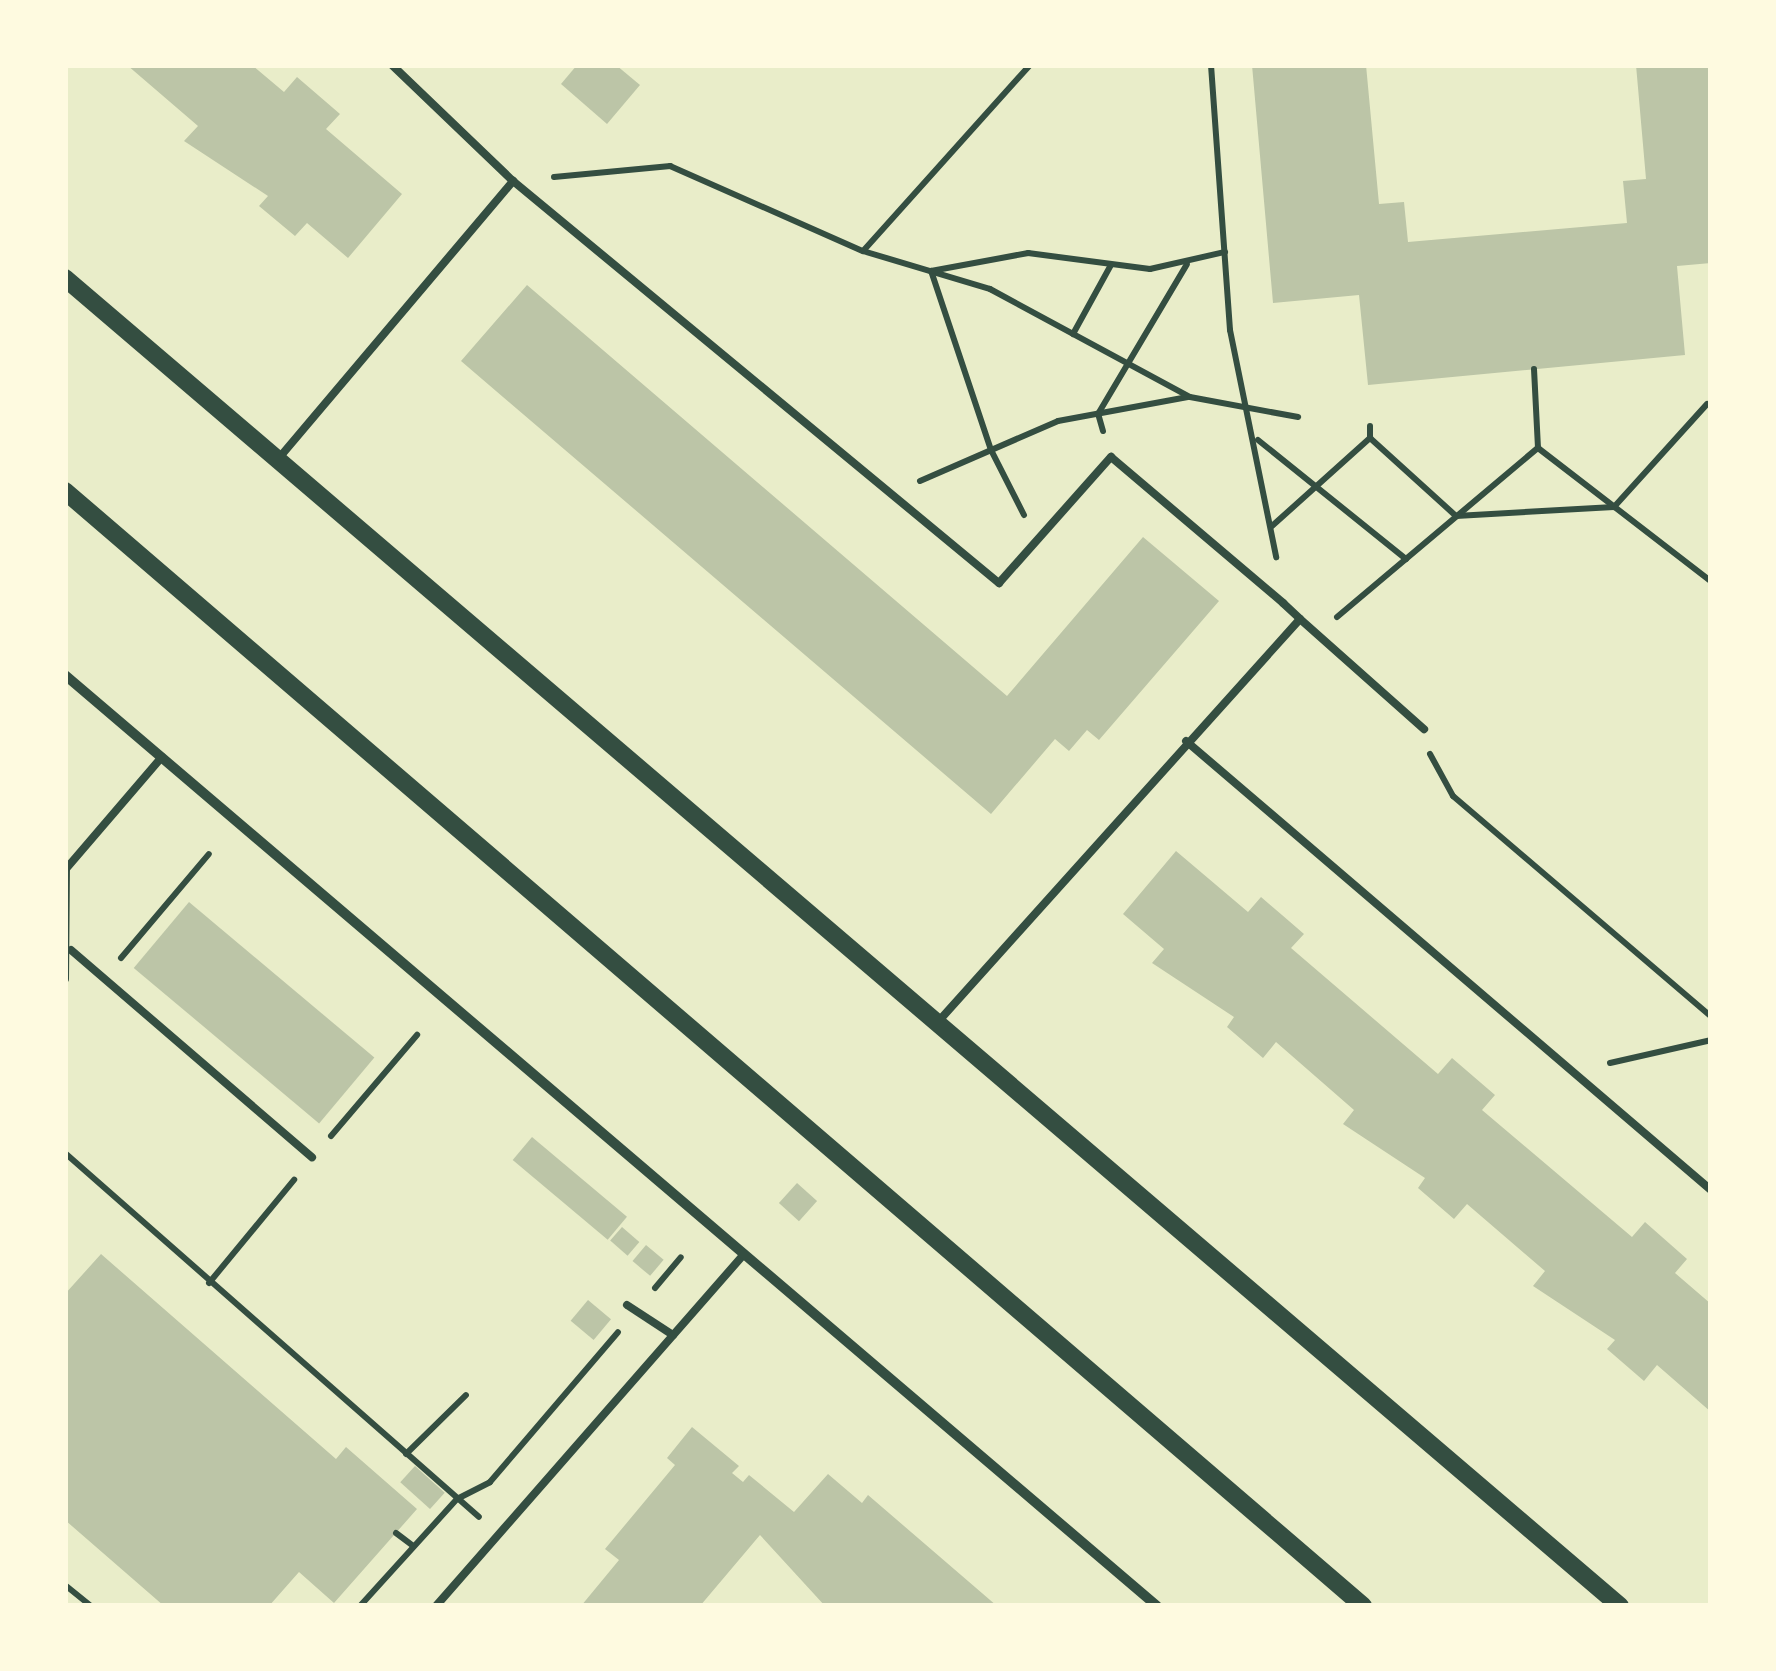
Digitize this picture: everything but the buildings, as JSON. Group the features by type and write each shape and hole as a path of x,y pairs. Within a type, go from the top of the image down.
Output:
{"street":[{"path":"65,278 1620,1606"},
{"path":"65,490 1363,1606"},
{"path":"65,675 1157,1606"}],"lane":[{"path":"392,65 513,181 998,583 1111,456 1424,728"},
{"path":"278,460 513,181"},
{"path":"936,1023 1186,741 1300,619"},
{"path":"1186,741 1711,1190"},
{"path":"65,979 71,950 66,869 162,757"},
{"path":"71,950 312,1157"},
{"path":"436,1606 743,1255"},
{"path":"627,1306 673,1335"}],"path":[{"path":"864,251 1030,65"},
{"path":"1211,65 1230,330 1254,414 1283,603"},
{"path":"513,181 670,166 864,251 990,289 1190,397 1254,414 1298,417"},
{"path":"930,271 1028,253 1111,265 1188,263 1225,252"},
{"path":"1111,456 1098,414 1188,263"},
{"path":"1074,334 1111,265"},
{"path":"930,271 991,450 1016,508 1043,534"},
{"path":"1534,369 1538,448 1711,581"},
{"path":"891,494 991,450 1098,414 1190,397"},
{"path":"1370,438 1456,516 1614,506 1707,404"},
{"path":"1271,527 1370,438 1370,426"},
{"path":"1257,440 1406,559"},
{"path":"1316,634 1538,448"},
{"path":"1424,728 1452,796 1711,1016"},
{"path":"104,978 210,854"},
{"path":"209,1283 417,1035"},
{"path":"1573,1072 1711,1040"},
{"path":"65,1154 499,1533"},
{"path":"360,1606 457,1498 490,1482 681,1257"},
{"path":"406,1454 466,1395"},
{"path":"396,1532 413,1546"},
{"path":"65,1584 90,1606"}]}
